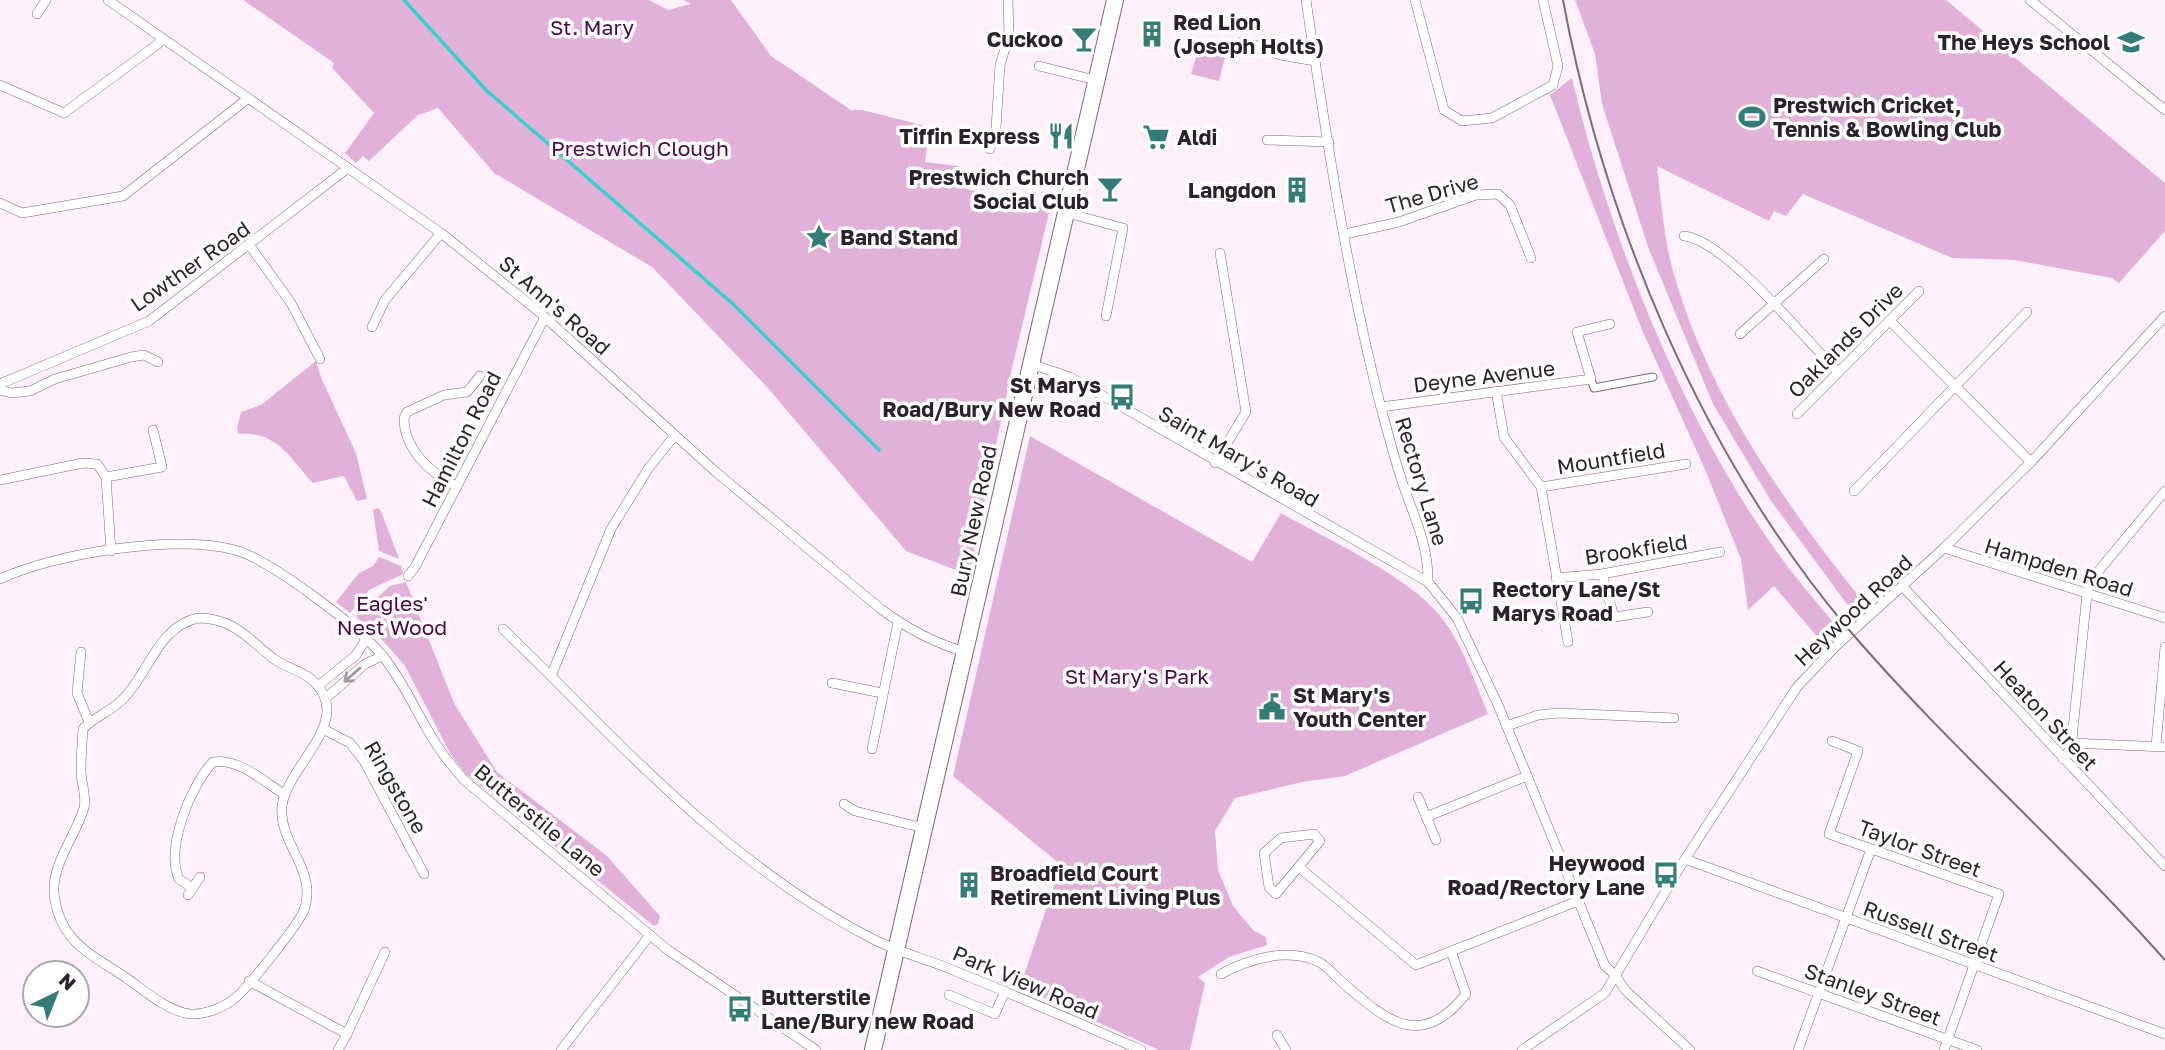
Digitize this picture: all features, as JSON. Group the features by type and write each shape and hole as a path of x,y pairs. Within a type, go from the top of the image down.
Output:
{"highway":[{"name":"Bury New Road","path":"873,1050 1115,0"}],"street":[{"path":"37,14 46,0"},
{"name":"St Ann's Road","path":"108,0 246,100 442,233 545,317 792,537 898,622 943,645 965,652"},
{"path":"990,149 996,128 1000,65 1009,35 1008,0"},
{"name":"Rectory Lane","path":"1306,0 1345,234 1381,407 1399,474 1429,561 1428,582"},
{"path":"1415,0 1444,110 1462,121 1492,118 1553,85 1558,66 1543,0"},
{"path":"2031,0 2165,110"},
{"path":"0,85 64,113 158,44 162,38"},
{"path":"1242,41 1281,55 1315,61"},
{"path":"1038,66 1095,80"},
{"path":"0,203 22,213 123,195 246,100"},
{"path":"1266,140 1329,142"},
{"name":"Lowther Road","path":"0,384 149,321 348,169"},
{"name":"The Drive","path":"1345,234 1399,222 1476,195 1498,194 1510,205 1531,258"},
{"path":"1067,213 1123,228 1106,316"},
{"path":"372,327 385,300 442,233"},
{"path":"1684,236 1697,237 1716,250 1838,372"},
{"path":"250,246 285,295 320,359"},
{"path":"1215,463 1246,412 1220,253"},
{"path":"1740,334 1824,259"},
{"name":"Oaklands Drive","path":"1797,414 1919,291"},
{"path":"1854,491 2027,313"},
{"name":"Heywood Road","path":"1525,1049 1599,999 1685,859 1797,687 1836,646 1903,587 2031,463 2165,316"},
{"name":"Hamilton Road","path":"408,576 545,317"},
{"path":"1890,321 2031,463"},
{"path":"1610,324 1577,332 1594,388 1653,377"},
{"path":"0,390 12,393 30,391 55,379 131,356 144,355 158,362"},
{"name":"Saint Mary's Road","path":"1031,364 1070,377 1215,463 1428,582"},
{"path":"456,486 438,477 420,461 404,418 407,412 444,395 467,392 480,376"},
{"name":"Deyne Avenue","path":"1381,407 1591,379"},
{"path":"1496,391 1504,437 1541,486 1568,642"},
{"path":"106,477 162,467 153,430"},
{"path":"551,676 611,529 648,469 675,435"},
{"path":"0,480 90,462 101,468 106,477 111,551"},
{"name":"Mountfield","path":"1541,486 1686,464"},
{"path":"2063,759 2069,753 2071,743 2087,594 2091,580 2165,491"},
{"name":"Butterstile Lane","path":"0,579 29,566 66,556 206,545 236,551 272,566 382,656 438,747 464,780 649,935 816,1050"},
{"name":"Hampden Road","path":"1944,548 2165,618"},
{"name":"Brookfield","path":"1556,578 1602,574 1720,552"},
{"path":"1602,574 1614,617 1647,612"},
{"path":"1428,582 1457,618 1507,726 1605,966 1616,975 1625,990 1690,1050"},
{"name":"Heaton Street","path":"1903,587 2165,866"},
{"path":"198,618 220,619 244,631 271,656 297,670 318,686 325,699 325,730 285,795 282,806 284,828 305,876 307,894 303,914 235,998 219,1009 190,1014 168,1006 77,945 61,925 54,890 60,864 85,806 81,773 83,729 89,722 121,702 174,628 198,618"},
{"path":"872,749 898,622"},
{"name":"Park View Road","path":"503,629 624,750 741,853 824,910 895,949 1141,1050"},
{"path":"318,686 356,655 365,641"},
{"path":"2071,743 2160,746 2165,647"},
{"path":"81,652 77,694 89,722"},
{"path":"325,699 365,664 382,656"},
{"path":"832,683 882,694"},
{"path":"1507,726 1538,715 1559,713 1674,718"},
{"name":"Ringstone","path":"325,730 350,743 364,761 424,874"},
{"name":"Taylor Street","path":"1832,741 1858,751 1829,834 1999,894 1974,965"},
{"path":"200,877 190,892 179,879 174,856 194,787 213,762 224,760 237,764 285,795"},
{"path":"1426,817 1527,776"},
{"path":"1418,797 1436,840"},
{"path":"844,804 855,811 924,828"},
{"path":"1314,834 1320,841 1300,868 1276,894 1269,887 1264,853 1281,838 1314,834"},
{"path":"1798,1050 1871,849"},
{"name":"Russell Street","path":"1685,859 2165,1034"},
{"path":"1300,868 1416,965 1578,901"},
{"path":"561,1050 649,935"},
{"path":"1221,974 1242,962 1269,956 1296,957 1319,962 1372,1008 1400,1026 1422,1028 1451,1013 1466,994 1451,951"},
{"path":"338,1050 385,952"},
{"path":"1944,1050 1974,965"},
{"name":"Stanley Street","path":"1757,971 1977,1050"},
{"path":"249,981 347,1034"},
{"path":"948,995 995,1014 1005,992"},
{"path":"1277,1035 1286,1050"}],"green space":[{"name":"Prestwich Clough","path":"243,0 649,0 668,10 691,4 684,0 731,0 771,56 851,110 862,110 930,127 925,162 958,166 966,189 1050,209 1012,368 969,575 906,551 767,387 652,267 494,173 438,108 418,115 369,161 363,156 356,163 345,153 374,113 332,68 334,63"},
{"path":"1575,0 1946,0 2165,183 2165,231 2119,283 2112,278 2014,260 1952,258 1803,194 1786,216 1774,211 1769,221 1657,166 1673,271 1688,318 1707,363 1729,407 1780,491 1869,609 1858,619 1771,501 1713,404 1648,247 1602,104 1595,54"},
{"path":"1203,41 1227,49 1219,81 1191,74 1198,50 1191,46 1191,43"},
{"path":"1572,78 1608,204 1656,333 1717,457 1751,514 1788,567 1842,633 1826,647 1774,586 1748,610 1741,559 1704,467 1642,330 1550,95"},
{"path":"316,361 356,453 367,499 357,501 344,476 313,483 273,441 252,434 239,434 237,428 241,412 261,405"},
{"name":"St Mary's Park","path":"1030,436 1252,562 1281,513 1389,573 1428,603 1442,618 1462,652 1488,714 1345,776 1302,782 1235,798 1215,831 1218,870 1233,906 1253,930 1266,937 1267,945 1229,957 1198,977 1205,983 1190,1050 1159,1050 1020,987 1061,865 953,776"},
{"name":"Eagles' Nest Wood","path":"378,508 399,559 379,551 373,510"},
{"name":"Eagles' Nest Wood","path":"379,557 401,566 403,574 369,590 350,613 336,602 359,573 373,566"},
{"name":"Eagles' Nest Wood","path":"406,582 454,703 497,772 607,856 660,916 658,924 654,926 466,774 451,755 405,666 386,644 356,617 390,586"}],"waterway":[{"path":"404,0 486,90 732,303 879,450"}],"tram line":[{"path":"1563,0 1581,83 1604,166 1632,249 1665,330 1703,409 1745,484 1792,557 1882,668 2165,960"}],"place":[{"name":"Red Lion (Joseph Holts)","path":"1152,34"},
{"name":"Cuckoo","path":"1084,39"},
{"name":"The Heys School","path":"2131,42"},
{"name":"Prestwich Cricket, Tennis & Bowling Club","path":"1752,117"},
{"name":"Tiffin Express","path":"1061,136"},
{"name":"Aldi","path":"1156,137"},
{"name":"Prestwich Church Social Club","path":"1110,189"},
{"name":"Langdon","path":"1297,190"},
{"name":"Band Stand","path":"819,237"},
{"name":"St Marys Road/Bury New Road","path":"1122,397"},
{"name":"Rectory Lane/St Marys Road","path":"1471,601"},
{"name":"St Mary's Youth Center","path":"1272,707"},
{"name":"Heywood Road/Rectory Lane","path":"1666,875"},
{"name":"Broadfield Court Retirement Living Plus","path":"969,885"},
{"name":"Butterstile Lane/Bury new Road","path":"740,1009"}],"park label":[{"name":"St. Mary","path":"592,27"}]}
